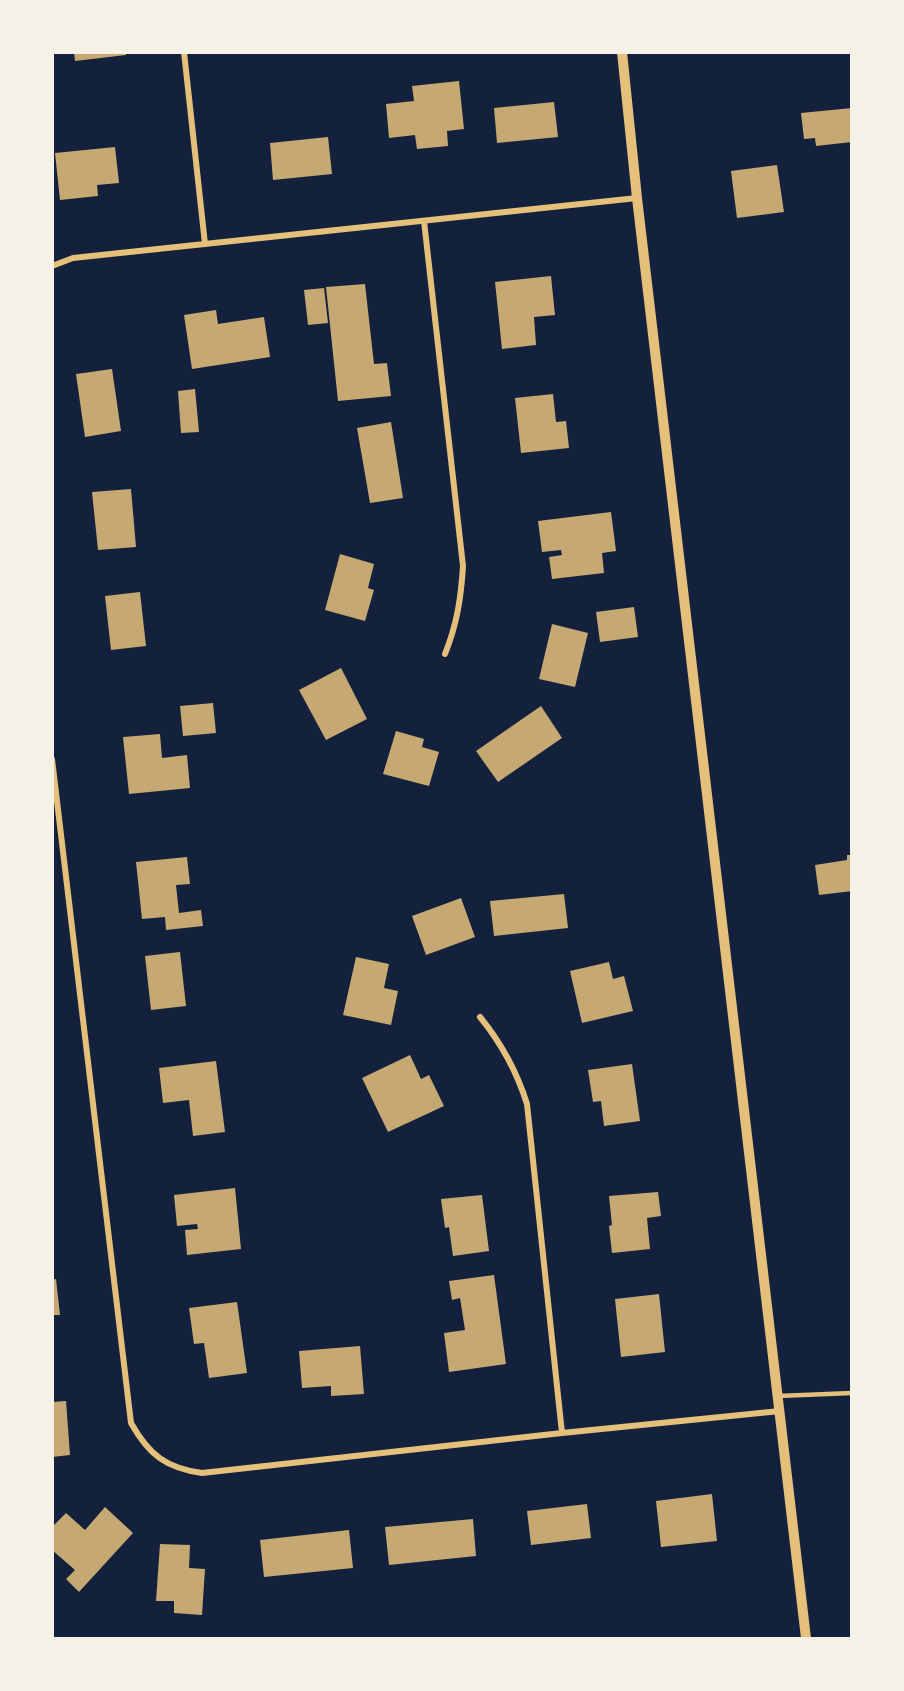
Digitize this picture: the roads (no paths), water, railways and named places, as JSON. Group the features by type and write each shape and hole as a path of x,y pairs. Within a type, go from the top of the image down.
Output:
{"street":[{"path":"184,52 205,244"},
{"path":"622,52 637,198 806,1638"},
{"path":"52,266 73,258 637,198"},
{"path":"424,221 463,566 461,594 454,630 445,654"},
{"path":"52,759 131,1424 139,1437 158,1458 184,1471 202,1473 780,1411"},
{"path":"480,1017 493,1033 511,1063 527,1104 562,1433"}],"lane":[{"path":"778,1396 852,1393"}]}
